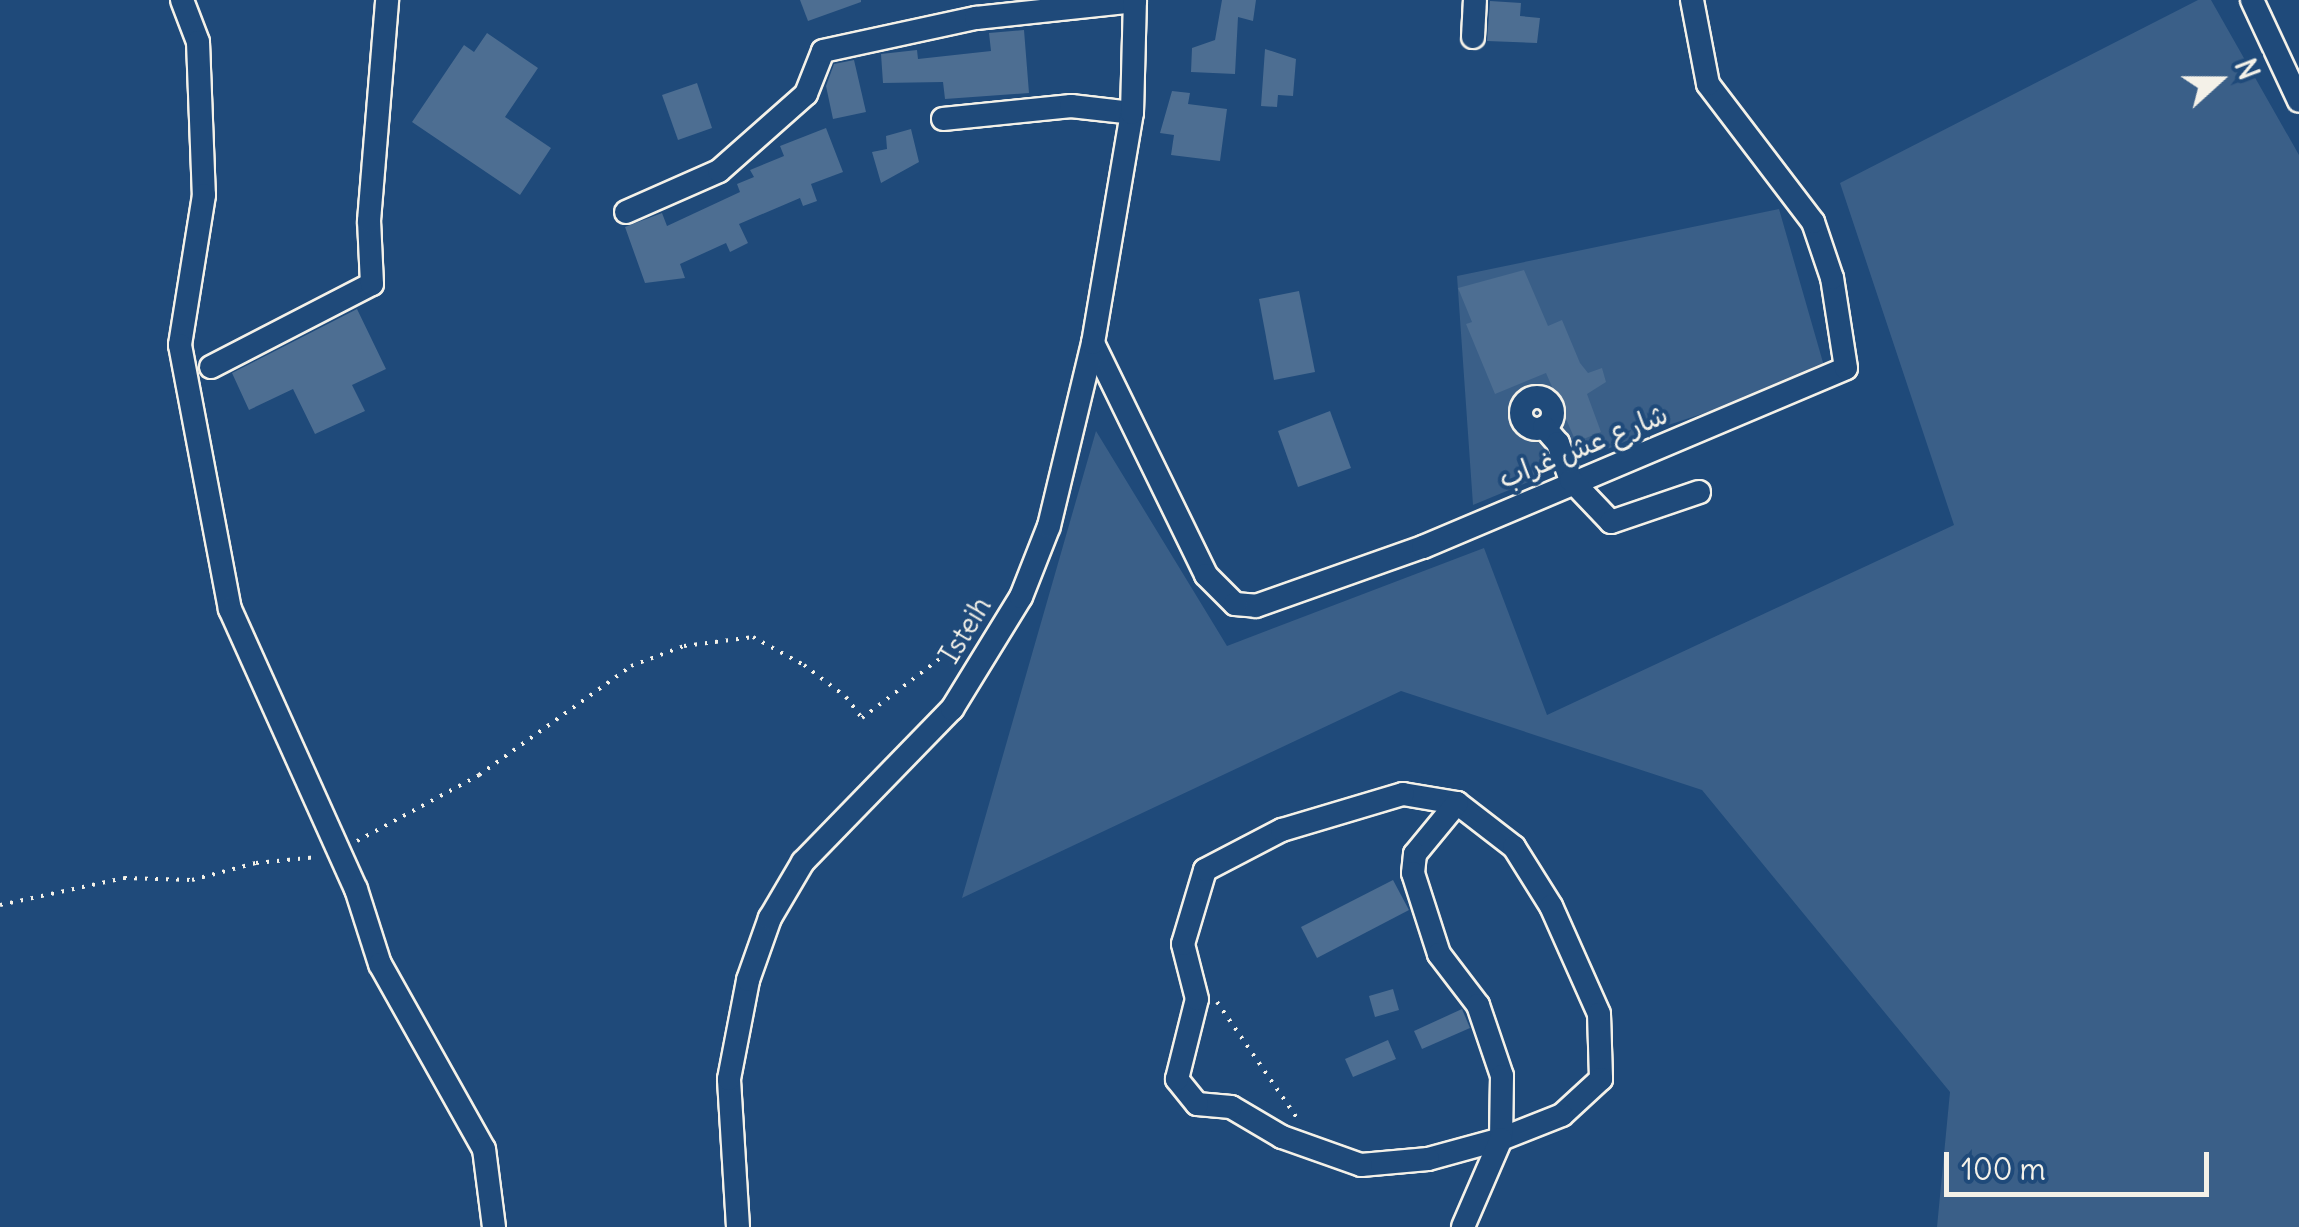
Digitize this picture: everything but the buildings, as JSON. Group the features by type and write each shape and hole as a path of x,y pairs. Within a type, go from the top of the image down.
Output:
{"street":[{"path":"182,0 198,42 204,194 180,344 186,396 230,609 341,855 380,964 484,1149 494,1227"},
{"path":"211,367 372,284 369,221 387,0"},
{"path":"626,212 719,172 806,94 823,51 976,18 1134,0"},
{"name":"Isteih","path":"738,1227 729,1079 748,980 770,918 803,862 952,709 1021,597 1050,526 1093,344 1132,113 1134,0"},
{"path":"1472,36 1475,0"},
{"name":"شارع عش غراب","path":"1093,344 1206,575 1235,604 1256,606 1297,594 1846,368 1832,278 1813,222 1708,84 1692,0"},
{"path":"2252,0 2299,102"},
{"path":"944,119 1070,106 1132,113"},
{"path":"1544,427 1558,443 1572,480 1611,522 1699,492"},
{"path":"1403,794 1457,804 1514,847 1551,906 1599,1014 1602,1079 1562,1115 1501,1139 1428,1159 1361,1165 1282,1137 1230,1107 1197,1104 1178,1079 1197,999 1183,944 1193,892 1205,870 1341,808 1403,794"},
{"path":"1457,804 1415,854 1413,872 1440,954 1478,1005 1493,1040 1502,1076 1501,1139 1463,1227"}],"path":[{"path":"0,905 124,878 192,880 256,863 341,855 362,837 479,775 631,666 684,646 753,637 818,676 862,718 978,630"},
{"path":"1214,999 1274,1091 1322,1148"}],"shaded area":[{"path":"2198,0 2211,0 2299,155 2299,1227 1937,1227 1950,1092 1702,790 1401,691 962,898 1096,431 1227,646 1484,548 1547,715 1954,525 1840,183"},
{"path":"1779,209 1826,373 1653,430 1473,505 1457,276"}]}
